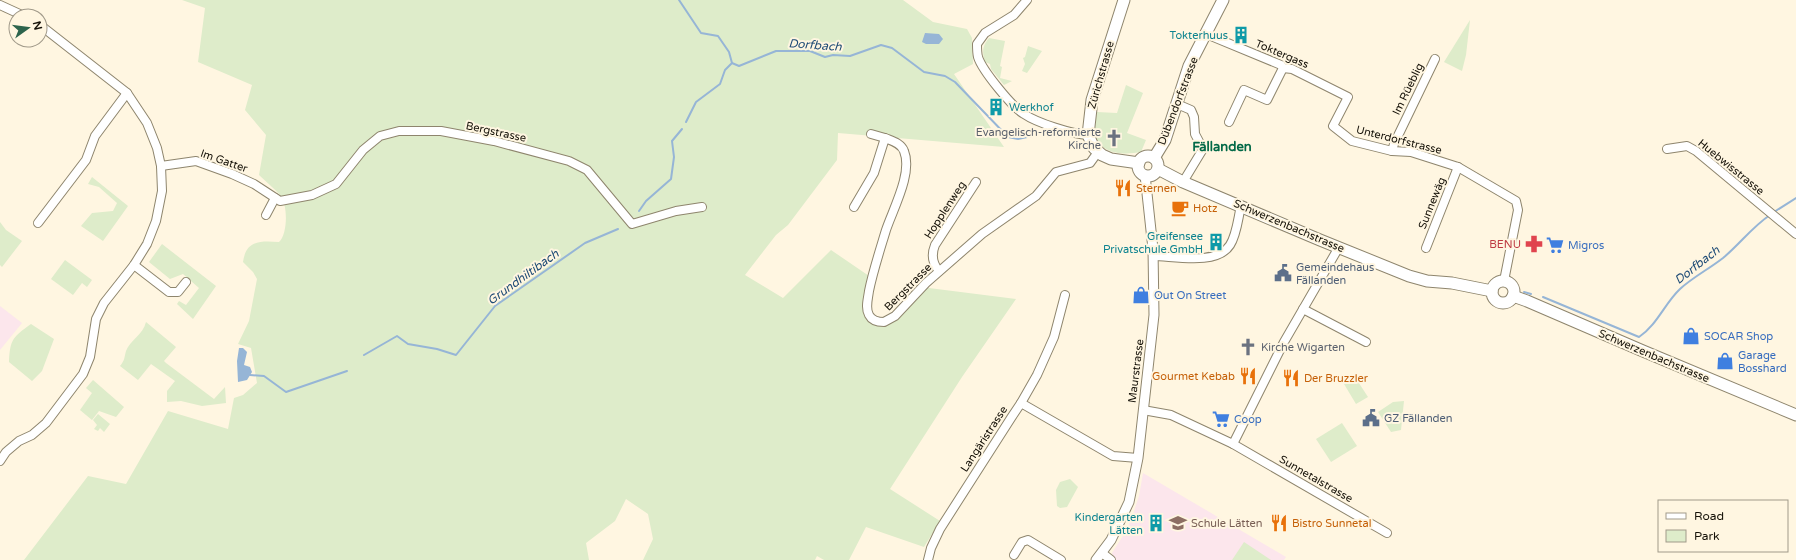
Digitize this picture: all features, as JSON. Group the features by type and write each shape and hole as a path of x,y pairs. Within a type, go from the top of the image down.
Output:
{"main road":[{"name":"Zürichstrasse","path":"1088,135 1088,122 1092,100 1124,0"},
{"name":"Dübendorfstrasse","path":"1154,158 1166,140 1189,66 1223,0"},
{"path":"1088,135 1098,152 1106,158 1139,163"},
{"path":"1144,158 1154,158 1158,169 1154,174 1145,175 1140,171 1139,163 1144,158"},
{"name":"Schwerzenbachstrasse","path":"1158,169 1183,182 1320,240 1421,280 1492,291"},
{"path":"1504,282 1508,282 1513,288 1513,296 1508,302 1500,303 1494,299 1492,291 1498,283 1504,282"},
{"name":"Schwerzenbachstrasse","path":"1513,296 1796,415"}],"street":[{"path":"1027,0 1014,15 985,33 977,44 978,57 1003,94 1022,114 1031,119 1079,134 1088,135"},
{"path":"0,461 6,452 19,441 32,435 46,423 83,374 90,357 96,319 104,303 134,265 147,244 156,221 162,191 161,166 157,148 151,132 127,93 48,31"},
{"name":"Toktergass","path":"1206,34 1281,65 1283,68 1292,68 1348,97 1333,126"},
{"name":"Im Rüeblig","path":"1392,150 1435,59"},
{"path":"1229,122 1244,90 1267,100 1283,68"},
{"path":"38,223 86,160 95,136 127,93"},
{"path":"1177,104 1191,110 1194,117 1194,134 1203,149 1183,182"},
{"name":"Unterdorfstrasse","path":"1333,126 1352,141 1392,150 1412,152 1458,167 1516,200 1518,210 1504,282"},
{"name":"Bergstrasse","path":"278,200 312,195 336,184 363,150 380,136 399,131 441,131 494,141 569,161 587,170 632,224 676,211 702,207"},
{"path":"854,207 874,173 885,138 871,134"},
{"name":"Bergstrasse","path":"885,138 898,143 904,150 907,162 904,181 886,229 872,278 867,305 869,316 879,322 890,320 939,271 982,234 1036,196 1056,172 1090,163 1098,152"},
{"name":"Huebwisstrasse","path":"1667,149 1686,146 1696,151 1776,219 1796,234"},
{"name":"Im Gatter","path":"161,166 196,162 232,174 254,184 278,200"},
{"name":"Sunnewäg","path":"1426,248 1458,167"},
{"name":"Maurstrasse","path":"1099,557 1120,523 1129,502 1138,458 1153,325 1153,256 1145,175"},
{"name":"Hopplenweg","path":"939,271 933,262 932,253 935,245 976,182"},
{"path":"266,215 278,200"},
{"path":"1153,256 1197,258 1222,253 1227,249 1233,239 1241,206"},
{"path":"1233,444 1284,342 1339,247"},
{"path":"134,265 169,292 178,292 186,282"},
{"path":"1022,403 1037,375 1054,337 1065,295"},
{"path":"1303,309 1366,342"},
{"name":"Langäristrasse","path":"928,560 931,548 940,529 1010,418 1022,403 1113,456 1138,458"},
{"name":"Sunnetalstrasse","path":"1143,410 1171,415 1233,444 1387,533"},
{"path":"1014,555 1022,542 1028,540 1061,560"},
{"path":"1099,557 1111,560"}],"shaded area":[{"path":"0,306 22,323 0,350"},
{"name":"Schule Lätten","path":"1143,473 1286,557 1284,560 1116,560 1113,558 1112,553 1126,531 1133,514 1139,496"}],"green space":[{"path":"182,0 903,0 933,22 967,29 972,38 973,64 954,74 1004,147 838,133 837,160 788,225 776,235 745,275 783,298 831,250 872,278 867,305 874,320 891,317 921,287 1016,299 962,377 890,489 940,521 924,547 866,527 849,560 824,560 817,556 815,560 643,560 653,539 648,514 626,499 615,521 586,543 589,560 24,560 88,476 126,484 168,411 228,429 234,398 243,395 257,383 251,348 238,344 249,321 257,279 253,272 243,262 247,249 255,243 279,242 284,233 286,212 283,199 259,175 266,135 245,110 252,85 198,62 205,8"},
{"path":"1470,20 1466,55 1462,71 1444,62"},
{"path":"989,38 1005,41 1000,66 1002,67 1000,78 1012,81 1004,85 991,69 990,64 985,62 983,49"},
{"path":"1028,46 1042,51 1027,73 1022,71 1025,64 1023,58 1025,57"},
{"path":"1126,85 1143,93 1127,133 1146,140 1141,152 1121,153 1108,150 1102,147 1098,142 1096,135 1095,126 1097,112 1117,113"},
{"path":"92,177 128,206 103,241 81,226 92,213 113,211 117,203 99,187 88,184"},
{"path":"0,222 6,230 22,241 2,267 0,265"},
{"path":"162,244 216,286 193,319 177,304 179,301 186,305 199,288 183,274 170,279 149,262"},
{"path":"65,260 92,280 87,287 82,283 73,295 51,279"},
{"path":"146,322 176,347 164,361 214,399 225,387 226,403 202,406 181,401 167,402 167,391 175,381 151,364 138,380 120,366 124,360 128,347 142,330"},
{"path":"31,324 54,339 42,371 32,381 9,362 10,348 14,339 20,332"},
{"path":"1355,377 1368,397 1356,404 1344,384"},
{"path":"93,380 124,407 116,417 99,411 92,420 80,410 92,393 86,388"},
{"path":"1404,401 1401,430 1391,432 1378,412 1393,402"},
{"path":"98,414 110,424 104,432 100,428 98,431 94,429 97,425 93,420"},
{"path":"1342,423 1357,446 1331,462 1316,439"},
{"path":"1070,479 1078,487 1067,507 1060,508 1057,506 1056,490 1060,482"},
{"path":"1244,542 1271,560 1232,560"}],"water":[{"path":"925,33 939,34 943,39 939,44 926,44 922,42"},
{"path":"239,348 243,348 247,352 244,365 250,367 252,372 247,380 238,382 237,361"}],"waterway":[{"path":"679,0 701,33 718,36 729,52 732,63"},
{"name":"Dorfbach","path":"732,63 739,66 776,51 810,51 825,57 833,55 850,56 881,45 892,48 924,72 945,76 955,82 1008,137 1018,139 1032,136"},
{"name":"Grundhiltibach","path":"686,122 696,102 720,84 725,70 732,63"},
{"name":"Grundhiltibach","path":"639,211 646,201 671,179 674,157 672,141 682,129"},
{"name":"Dorfbach","path":"1774,212 1796,198"},
{"name":"Dorfbach","path":"1543,297 1639,337 1651,326 1680,289 1723,258 1757,225 1770,215"},
{"name":"Grundhiltibach","path":"364,355 397,336 408,344 437,349 456,355 495,306 585,243 618,229"},
{"name":"Dorfbach","path":"1524,292 1531,294"},
{"name":"Grundhiltibach","path":"250,375 264,376 286,392 347,371"}],"place":[{"name":"Tokterhuus","path":"1241,35"},
{"name":"Werkhof","path":"996,107"},
{"name":"Evangelisch-reformierte Kirche","path":"1114,138"},
{"name":"Sternen","path":"1123,188"},
{"name":"Hotz","path":"1180,208"},
{"name":"Greifensee Privatschule GmbH","path":"1216,242"},
{"name":"BENU","path":"1534,244"},
{"name":"Migros","path":"1555,245"},
{"name":"Gemeindehaus Fällanden","path":"1283,273"},
{"name":"Out On Street","path":"1141,295"},
{"name":"SOCAR Shop","path":"1691,336"},
{"name":"Kirche Wigarten","path":"1248,347"},
{"name":"Garage Bosshard","path":"1725,361"},
{"name":"Gourmet Kebab","path":"1248,376"},
{"name":"Der Bruzzler","path":"1291,378"},
{"name":"GZ Fällanden","path":"1371,418"},
{"name":"Coop","path":"1221,419"},
{"name":"Kindergarten Lätten","path":"1156,523"},
{"name":"Schule Lätten","path":"1178,523"},
{"name":"Bistro Sunnetal","path":"1279,523"}],"district":[{"name":"Fällanden","path":"1222,147"}]}
